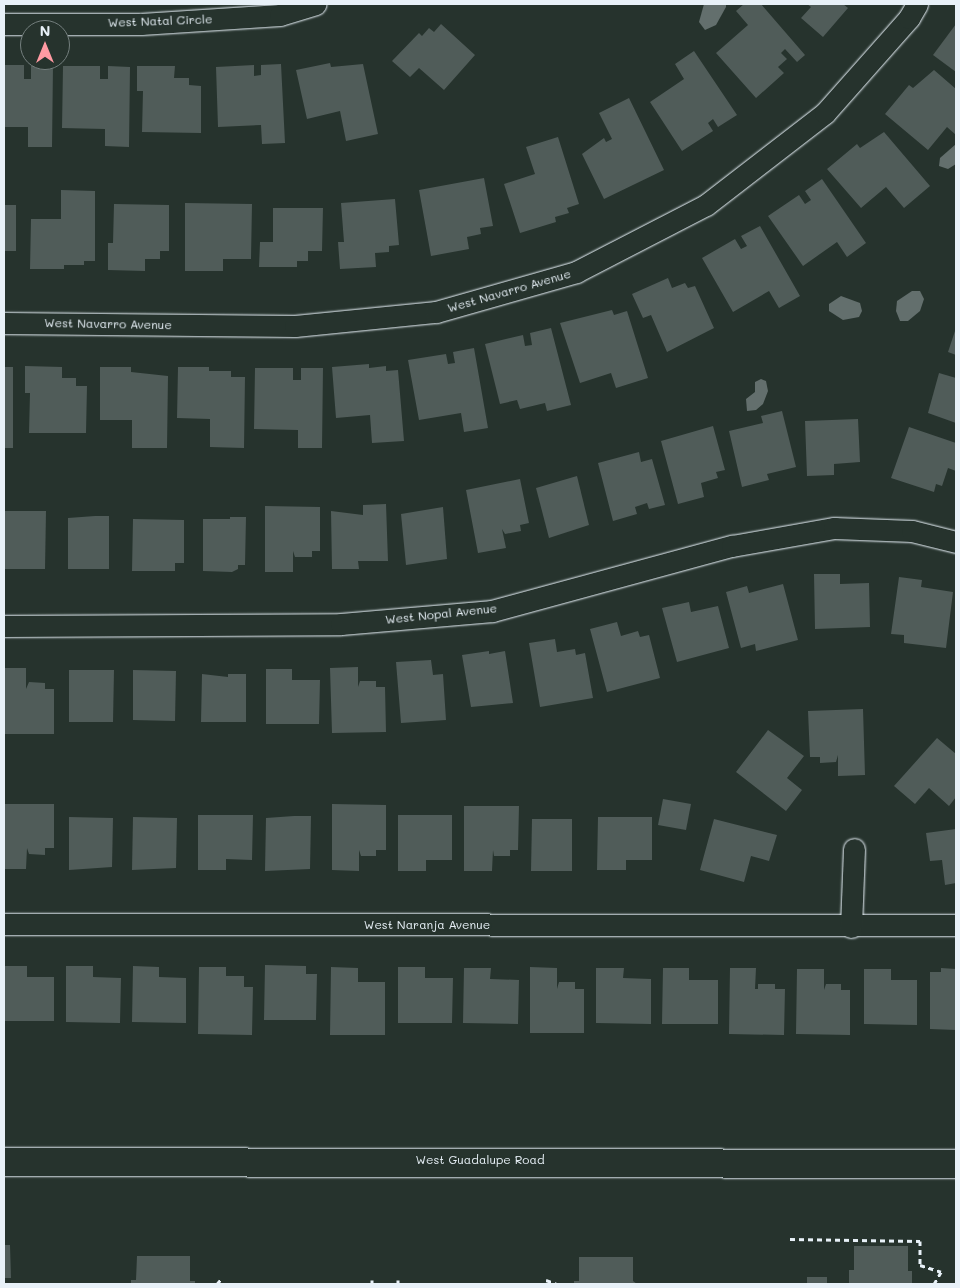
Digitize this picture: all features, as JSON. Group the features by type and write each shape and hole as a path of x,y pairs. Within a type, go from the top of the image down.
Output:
{"main road":[{"name":"West Guadalupe Road","path":"4,1162 956,1164"}],"street":[{"name":"West Natal Circle","path":"4,24 141,24 280,15 314,4"},
{"name":"West Navarro Avenue","path":"4,323 295,326 436,312 576,272 706,205 825,113 909,18 917,4"},
{"name":"West Nopal Avenue","path":"4,626 341,624 492,611 732,546 834,528 912,531 956,542"},
{"path":"851,927 854,849"},
{"name":"West Naranja Avenue","path":"4,924 851,927 956,925"}],"path":[{"path":"790,1239 920,1241 920,1264 941,1272 934,1284"},
{"path":"217,1284 221,1280"},
{"path":"546,1280 557,1284"}],"shaded area":[{"path":"704,4 726,4 716,25 705,30 699,22"},
{"path":"956,144 956,164 948,169 939,166 940,158"},
{"path":"912,291 920,291 924,299 920,311 908,321 900,321 896,311 897,301"},
{"path":"841,296 860,303 862,311 859,317 843,320 829,311 829,304"},
{"path":"761,379 766,381 768,391 763,404 756,410 747,411 746,399 755,392 755,382"}],"building":[{"path":"744,4 761,4 805,55 797,62 785,49 781,53 787,59 778,67 784,73 756,98 716,53 748,25 736,11"},
{"path":"807,4 843,4 848,8 823,37 801,18 811,7"},
{"path":"441,24 475,55 444,90 419,68 410,77 392,61 419,33 422,36 429,28 434,32"},
{"path":"956,24 956,72 933,55"},
{"path":"694,51 737,115 718,127 713,119 708,123 713,131 682,151 650,102 684,79 675,64"},
{"path":"330,63 331,67 363,64 378,134 346,141 340,111 307,119 296,70"},
{"path":"281,64 285,143 262,144 261,125 218,127 216,67 254,65 254,76 261,75 261,65"},
{"path":"4,65 20,65 20,70 24,70 24,79 31,79 31,70 53,70 52,147 28,147 28,127 4,127"},
{"path":"70,66 100,66 100,79 108,79 108,66 130,67 129,147 105,146 105,129 62,128 63,70 70,70"},
{"path":"137,66 175,66 174,78 189,78 189,85 201,86 201,133 142,132 143,91 137,91"},
{"path":"934,70 956,89 956,135 947,127 928,150 885,114 909,85 913,88"},
{"path":"629,98 664,170 604,199 582,154 604,138 606,142 612,139 599,113"},
{"path":"884,132 930,186 904,208 886,187 861,208 827,169 857,144 860,148"},
{"path":"558,137 579,204 567,208 569,213 555,217 556,222 520,233 504,184 535,174 526,147"},
{"path":"484,178 493,226 480,228 481,234 467,237 469,249 431,256 419,190"},
{"path":"822,179 866,243 847,257 837,242 803,266 768,216 799,195 805,204 811,200 805,191"},
{"path":"61,190 95,191 95,261 84,261 84,265 64,265 64,269 30,269 31,219 61,219"},
{"path":"395,199 399,245 389,246 389,252 375,253 376,267 340,269 338,242 344,242 341,203"},
{"path":"185,203 252,204 251,259 223,259 223,271 185,271"},
{"path":"114,204 169,205 169,251 160,251 160,259 145,259 145,271 108,270 108,243 113,243"},
{"path":"4,205 16,205 16,251 4,251"},
{"path":"273,208 323,208 322,251 308,251 308,261 297,261 297,267 259,267 260,242 273,242"},
{"path":"760,226 800,296 779,308 769,291 733,312 702,258 735,239 741,249 747,246 741,236"},
{"path":"668,278 672,288 685,283 688,288 695,286 714,328 667,352 651,315 643,318 632,294"},
{"path":"612,310 614,315 627,311 648,378 616,388 611,373 580,383 560,323"},
{"path":"551,328 571,405 547,411 545,403 520,409 517,400 500,404 485,344 523,335 525,346 532,345 530,333"},
{"path":"956,328 956,355 948,352"},
{"path":"474,348 488,428 464,432 461,413 419,420 408,360 446,354 448,364 455,363 453,352"},
{"path":"369,364 369,368 386,366 386,371 398,370 404,441 372,443 370,415 336,418 332,367"},
{"path":"25,366 62,367 62,378 76,378 76,386 87,386 86,433 29,433 30,393 25,393"},
{"path":"4,367 13,367 13,448 4,448"},
{"path":"100,367 131,367 131,372 168,376 167,448 132,448 132,420 100,420"},
{"path":"178,367 209,367 209,371 231,371 231,377 245,377 244,448 210,447 210,419 177,418"},
{"path":"255,368 293,368 293,380 301,380 301,368 323,368 322,448 298,448 298,430 254,429"},
{"path":"939,373 956,378 956,423 928,413"},
{"path":"782,411 796,467 767,474 769,480 742,487 729,431 763,423 761,416"},
{"path":"858,419 860,462 834,464 834,475 807,476 805,421"},
{"path":"713,426 725,470 716,472 718,478 701,483 704,497 678,504 661,441"},
{"path":"909,427 956,443 956,471 948,468 942,486 936,484 934,492 891,478"},
{"path":"639,452 641,462 652,459 665,505 649,509 647,503 635,507 637,514 613,521 598,463"},
{"path":"577,476 589,525 549,538 536,488"},
{"path":"520,479 529,523 520,525 521,531 505,534 502,529 506,548 478,553 466,490"},
{"path":"386,504 388,561 358,561 359,569 332,569 331,511 363,515 363,505"},
{"path":"265,506 320,507 320,551 312,551 312,557 295,557 293,551 293,572 265,572"},
{"path":"443,507 447,559 406,565 401,514"},
{"path":"4,511 46,511 45,569 4,569"},
{"path":"109,516 109,569 68,569 68,518"},
{"path":"230,517 246,517 245,565 238,565 238,569 232,572 203,571 203,519 230,519"},
{"path":"133,519 184,520 184,563 175,563 175,571 132,571"},
{"path":"814,574 840,574 840,584 869,583 870,627 815,629"},
{"path":"899,577 922,580 921,587 953,592 946,648 904,643 904,635 891,634"},
{"path":"783,584 798,640 756,651 755,644 741,648 726,592 747,586 749,593"},
{"path":"689,602 691,612 718,606 729,648 677,662 662,608"},
{"path":"617,622 621,636 638,631 640,637 649,635 660,678 607,692 590,629"},
{"path":"555,639 557,652 575,649 576,655 585,653 593,698 540,707 529,643"},
{"path":"489,651 489,654 505,651 513,703 471,707 462,655"},
{"path":"431,660 433,675 443,674 446,720 401,723 396,662"},
{"path":"358,667 358,687 360,681 376,681 376,687 385,687 386,732 332,733 330,668"},
{"path":"4,668 26,668 26,689 29,682 45,683 45,689 54,689 54,734 4,734"},
{"path":"266,669 292,669 292,680 320,680 319,724 266,724"},
{"path":"69,670 114,670 113,722 69,722"},
{"path":"133,670 176,671 175,721 133,720"},
{"path":"202,674 228,677 228,674 246,674 246,722 201,722"},
{"path":"863,709 865,775 838,776 838,755 836,762 820,763 820,757 810,757 808,711"},
{"path":"768,730 804,756 787,778 802,790 786,811 736,772"},
{"path":"937,738 956,754 956,797 949,806 929,788 915,804 894,786"},
{"path":"663,799 691,804 686,830 658,825"},
{"path":"4,804 54,804 54,848 45,848 45,855 29,854 27,848 26,869 4,869"},
{"path":"332,804 386,805 386,850 376,850 376,856 361,856 359,850 359,871 332,870"},
{"path":"464,806 519,806 518,850 510,850 510,856 494,856 493,850 492,871 464,871"},
{"path":"198,815 253,815 252,860 226,859 226,870 198,870"},
{"path":"398,815 452,815 452,860 426,860 426,871 398,871"},
{"path":"311,816 310,869 265,871 266,818"},
{"path":"69,817 113,818 112,867 69,870"},
{"path":"133,817 177,818 176,868 132,870"},
{"path":"598,817 652,817 652,860 626,860 626,870 597,870"},
{"path":"532,819 572,819 572,871 531,871"},
{"path":"714,819 777,835 769,861 751,856 744,882 700,870"},
{"path":"956,829 956,883 945,885 942,860 930,861 926,833"},
{"path":"265,965 306,966 306,974 317,974 316,1020 264,1020"},
{"path":"4,966 27,966 27,977 54,977 54,1021 4,1021"},
{"path":"66,966 93,966 93,977 121,978 120,1023 66,1022"},
{"path":"133,966 159,967 159,977 186,978 186,1023 132,1022"},
{"path":"199,967 226,967 226,976 244,976 244,987 253,987 252,1035 198,1034"},
{"path":"331,967 358,968 358,982 385,982 385,1035 330,1035"},
{"path":"398,967 425,967 425,978 453,978 452,1023 398,1023"},
{"path":"530,967 557,968 557,989 559,982 575,982 575,989 584,989 584,1033 530,1033"},
{"path":"464,968 491,968 490,979 519,980 518,1024 463,1023"},
{"path":"596,968 624,968 623,978 651,979 651,1024 596,1023"},
{"path":"663,968 689,968 689,980 718,980 718,1024 662,1024"},
{"path":"730,968 756,968 755,989 758,989 758,984 775,984 775,989 785,989 784,1035 729,1034"},
{"path":"941,968 956,969 956,1030 930,1029 930,972 941,972"},
{"path":"797,969 824,969 824,990 826,984 841,984 841,990 850,990 850,1035 796,1034"},
{"path":"864,969 891,969 891,980 917,980 917,1025 864,1024"},
{"path":"4,1245 10,1245 11,1278 4,1278"},
{"path":"854,1246 908,1246 908,1271 912,1271 912,1284 849,1284 849,1270 854,1270"},
{"path":"137,1256 190,1256 190,1281 195,1281 195,1284 131,1284 131,1280 136,1280"},
{"path":"579,1257 633,1257 633,1281 637,1284 574,1284 574,1281 579,1281"},
{"path":"807,1277 827,1277 827,1284 807,1284"}]}
